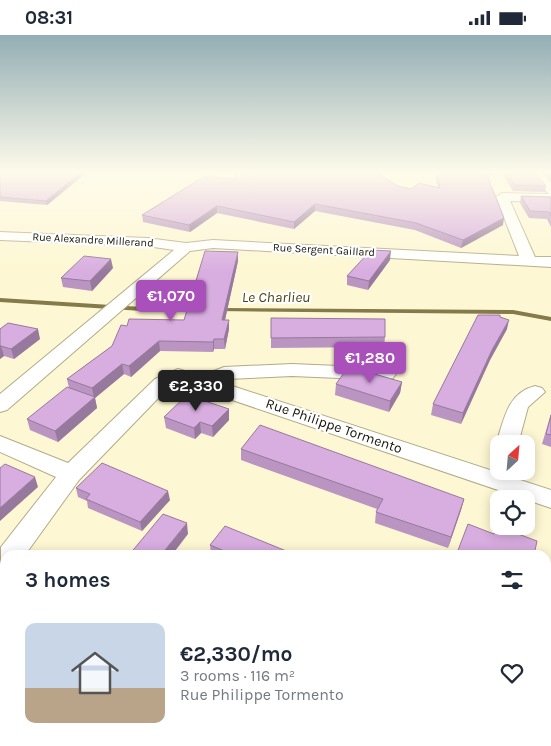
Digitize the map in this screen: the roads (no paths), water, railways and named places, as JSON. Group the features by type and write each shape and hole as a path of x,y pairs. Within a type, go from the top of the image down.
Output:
{"street":[{"path":"506,206 529,261"},
{"name":"Rue Alexandre Millerand","path":"0,236 147,242 186,247"},
{"name":"Rue Sergent Gaillard","path":"186,247 214,244 551,263"},
{"path":"0,405 186,247"},
{"path":"204,382 224,373 292,370 386,374"},
{"name":"Rue Philippe Tormento","path":"14,550 71,474 162,383 178,375 490,474"},
{"path":"510,435 519,404 535,392"},
{"path":"0,443 71,474"},
{"name":"Rue Philippe Tormento","path":"506,480 551,499"}],"waterway":[{"name":"Le Charlieu","path":"0,300 158,310 197,310"},
{"name":"Le Charlieu","path":"219,310 513,312 551,319"}]}
